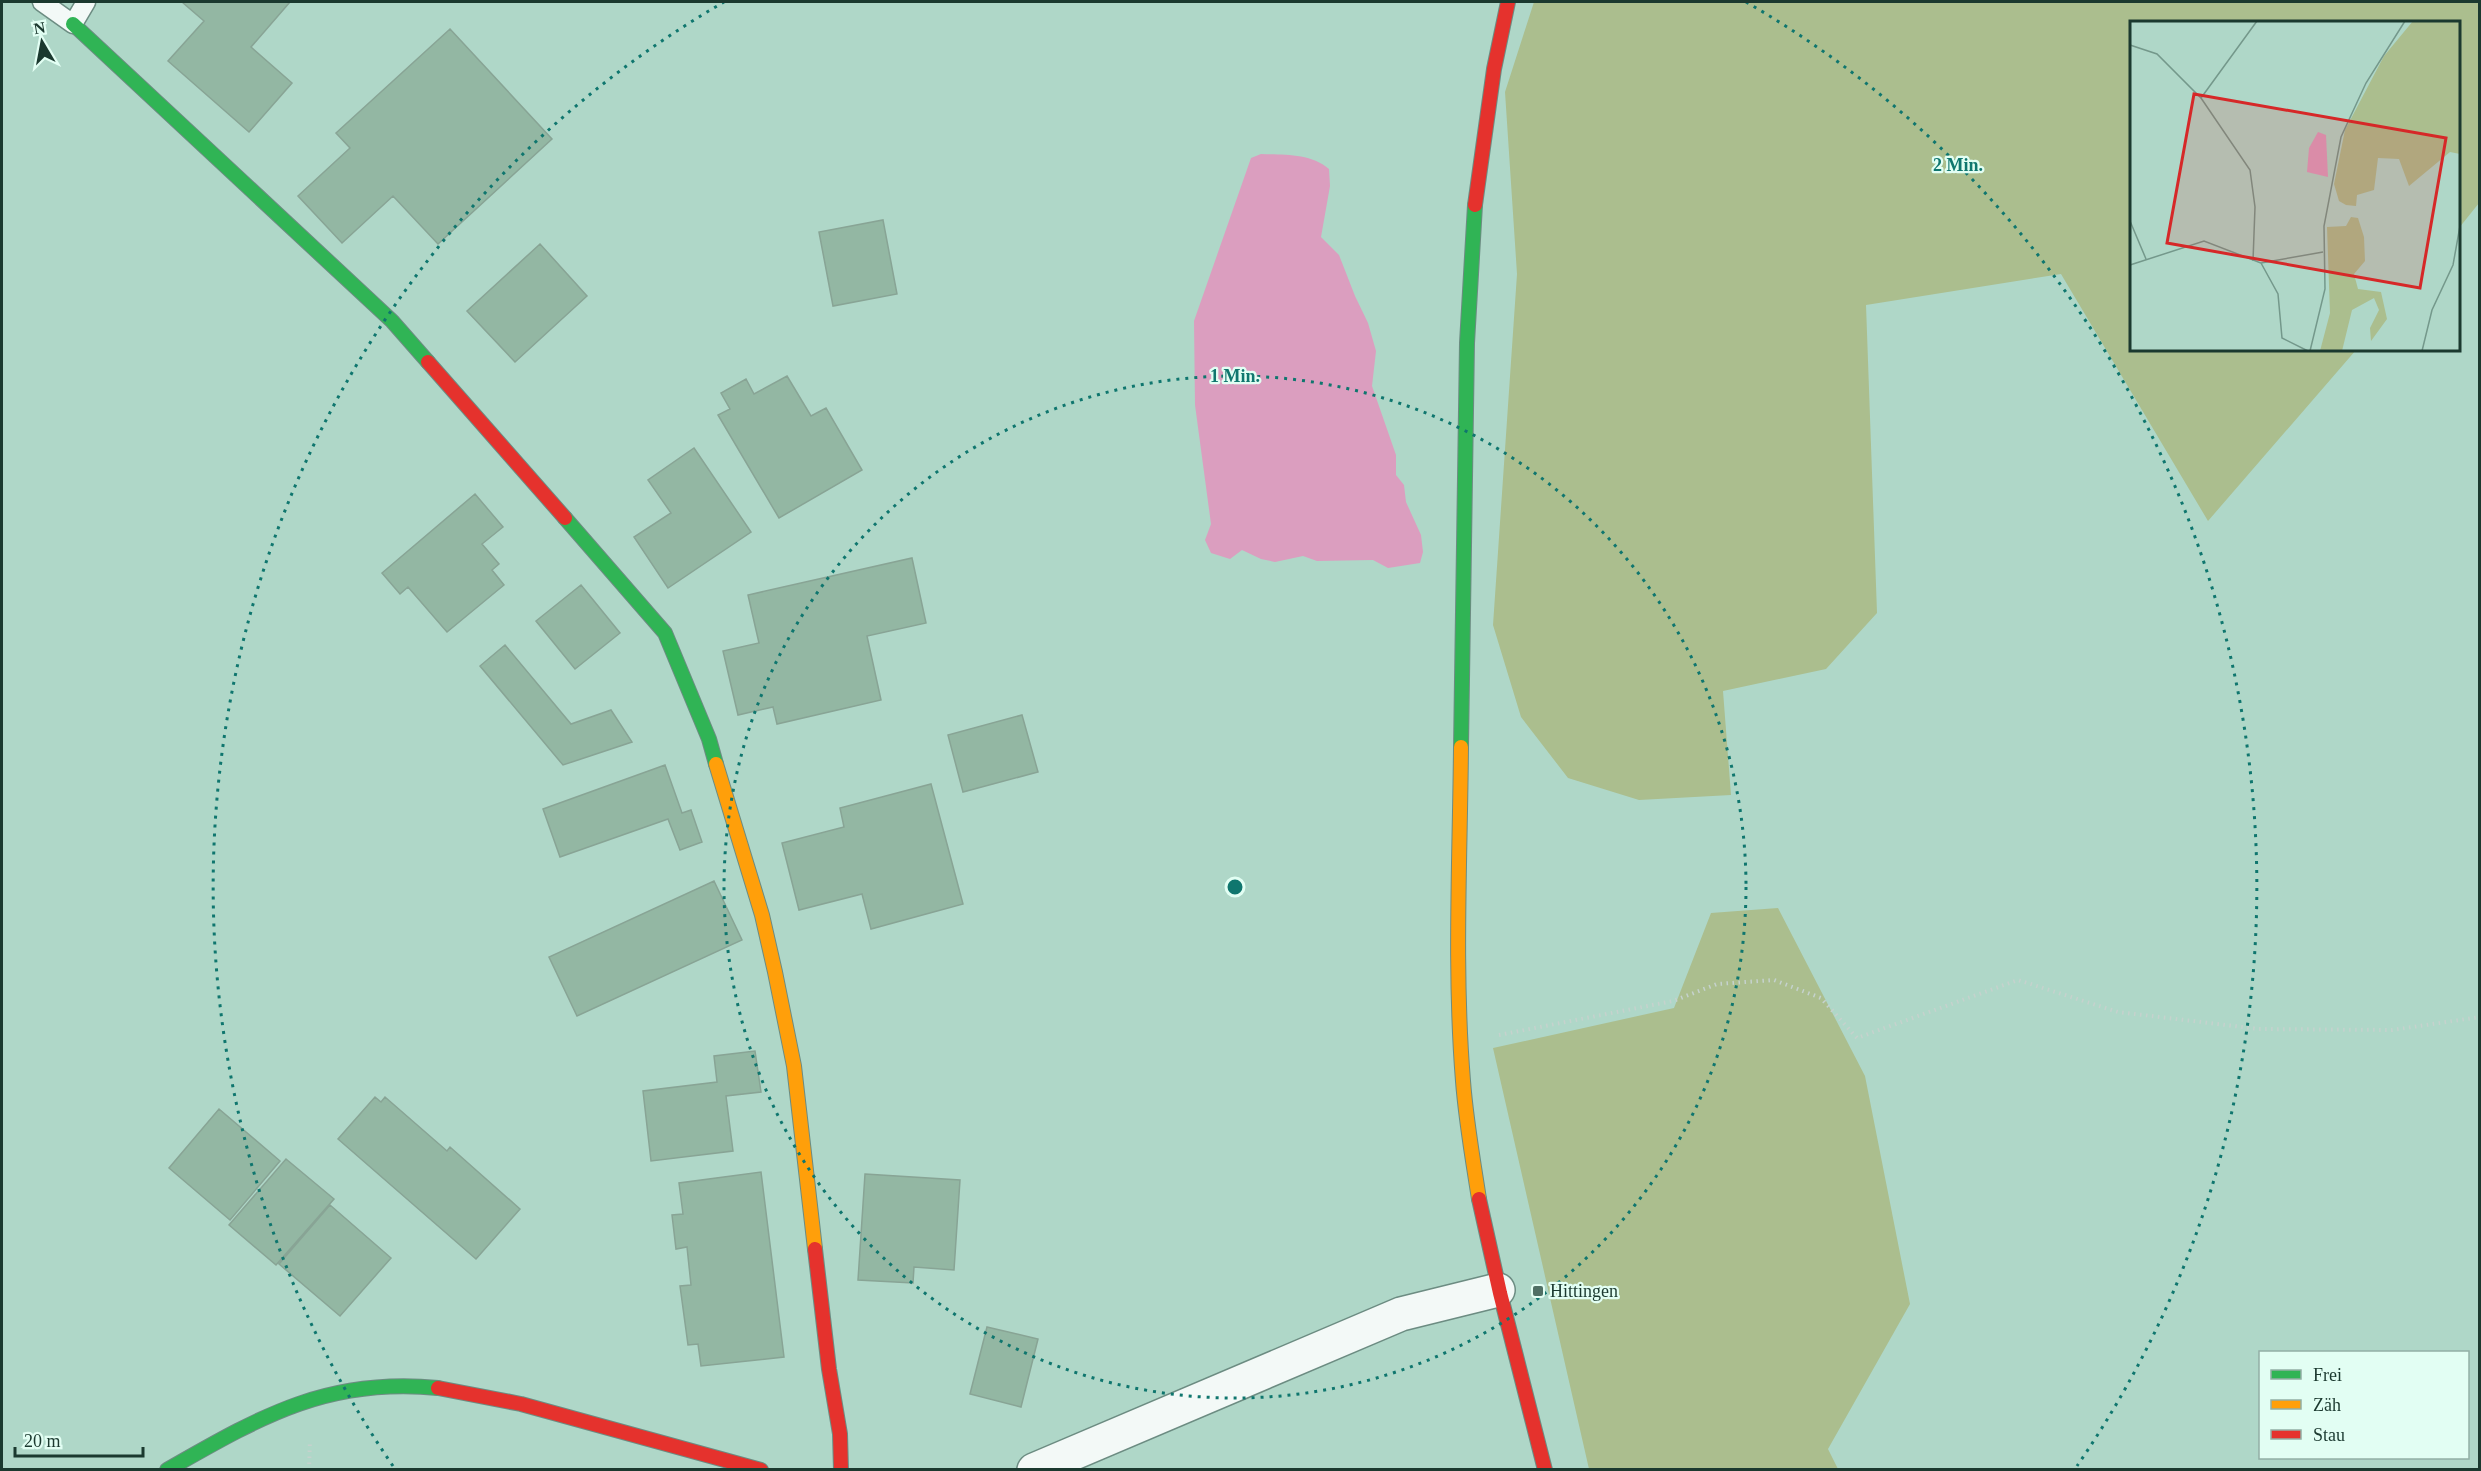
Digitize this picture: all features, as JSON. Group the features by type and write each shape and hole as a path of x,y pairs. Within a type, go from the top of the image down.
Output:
{"street":[{"path":"1508,2 1490,93 1479,168 1468,298 1459,932 1460,1043 1466,1112 1477,1190 1498,1290 1545,1470"},
{"path":"73,24 392,321 664,633 709,739 762,915 775,972 794,1065 829,1369 840,1434 841,1470"},
{"path":"1034,1470 1401,1314 1498,1290"},
{"path":"167,1470 269,1414 311,1398 342,1391 415,1384 447,1387 515,1401 761,1470"}],"lane":[{"path":"42,2 73,24 86,2"}],"path":[{"path":"1460,1043 1673,1001 1716,984 1774,980 1821,998 1857,1038 2018,980 2118,1012 2259,1029 2392,1030 2480,1017"}],"green space":[{"path":"1534,2 2479,2 2479,203 2460,227 2460,21 2130,21 2130,351 2355,351 2208,521 2061,274 1866,305 1877,613 1826,669 1723,691 1731,795 1639,800 1568,778 1521,717 1493,625 1517,274 1505,92"},
{"path":"1778,908 1865,1076 1910,1304 1828,1449 1838,1469 1589,1469 1493,1048 1674,1008 1711,913"}],"shaded area":[{"path":"1261,154 1305,157 1329,169 1330,186 1321,237 1339,255 1368,323 1376,351 1372,386 1396,455 1396,475 1404,485 1406,502 1421,535 1423,552 1420,563 1388,568 1373,560 1317,561 1303,556 1275,562 1261,559 1242,550 1230,559 1211,553 1205,540 1211,524 1195,405 1194,321 1251,158"}],"building":[{"path":"182,2 290,2 251,47 292,83 249,132 168,61 204,21"},
{"path":"450,29 552,139 438,244 393,196 342,243 298,196 350,148 336,133"},
{"path":"883,220 897,294 833,306 819,232"},
{"path":"540,244 587,296 515,362 467,311"},
{"path":"787,376 811,416 826,408 862,470 779,518 718,415 730,409 721,393 746,379 754,394"},
{"path":"694,448 751,532 668,588 634,537 671,513 648,480"},
{"path":"475,494 503,527 482,544 499,564 492,570 504,585 447,632 408,587 400,594 382,573"},
{"path":"912,558 926,623 867,636 881,700 777,724 773,707 738,715 723,651 759,643 748,595"},
{"path":"581,585 620,633 575,669 536,621"},
{"path":"505,645 571,724 611,710 632,742 563,765 480,666"},
{"path":"1022,715 1038,772 963,792 948,735"},
{"path":"665,765 682,813 691,810 702,842 680,850 668,819 560,857 543,809"},
{"path":"931,784 963,904 871,929 862,894 799,910 782,843 844,827 840,808"},
{"path":"714,881 742,940 577,1016 549,957"},
{"path":"755,1051 761,1092 726,1096 733,1151 651,1161 643,1091 717,1082 714,1056"},
{"path":"375,1097 381,1102 385,1097 447,1151 450,1147 520,1209 476,1259 338,1139"},
{"path":"219,1109 280,1161 230,1220 169,1168"},
{"path":"286,1159 334,1199 276,1265 229,1225"},
{"path":"761,1172 784,1357 701,1366 698,1344 688,1345 680,1286 691,1285 687,1247 676,1249 672,1215 683,1214 679,1183"},
{"path":"865,1174 960,1180 954,1270 914,1267 913,1283 858,1280"},
{"path":"330,1205 391,1258 340,1316 279,1264"},
{"path":"987,1327 1038,1339 1021,1407 970,1394"}],"traffic: fast":[{"path":"73,24 392,321 428,362"},
{"path":"1461,747 1467,343 1475,205"},
{"path":"565,518 665,633 709,739 716,764"},
{"path":"167,1470 264,1418 328,1395 398,1386 438,1388"}],"traffic: slow":[{"path":"1461,747 1458,914 1460,1039 1466,1111 1479,1199"},
{"path":"716,764 762,915 775,972 794,1066 815,1249"}],"traffic: jam":[{"path":"1475,205 1494,69 1508,2"},
{"path":"428,362 565,518"},
{"path":"1479,1199 1500,1293 1545,1470"},
{"path":"815,1249 829,1369 840,1434 841,1470"},
{"path":"438,1388 521,1404 761,1470"}],"place":[{"name":"Hittingen","path":"1538,1291"}]}
